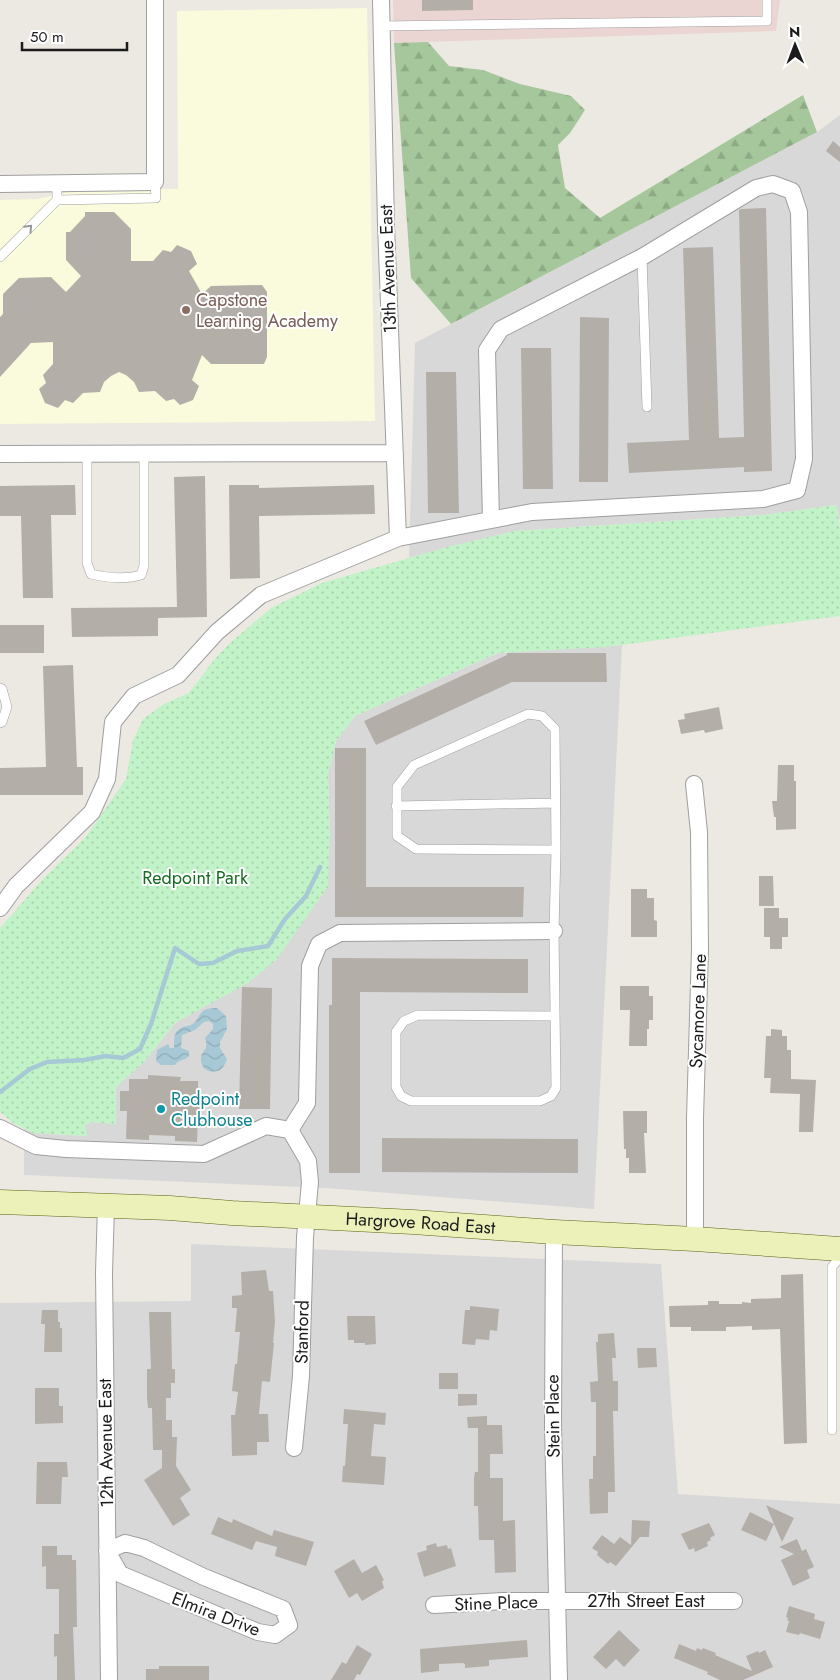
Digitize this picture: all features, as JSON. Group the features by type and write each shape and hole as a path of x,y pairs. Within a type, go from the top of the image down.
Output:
{"main road":[{"name":"Hargrove Road East","path":"0,1202 170,1208 840,1249"}],"street":[{"path":"0,184 155,182 154,0"},
{"name":"13th Avenue East","path":"381,0 386,226 398,538"},
{"path":"0,908 16,886 92,812 107,779 114,722 134,696 178,675 217,632 261,595 398,538 491,520 532,512 763,499 797,490 804,459 799,212 792,191 773,184 756,188 642,257 501,330 487,350 491,520"},
{"path":"0,454 395,453"},
{"name":"Sycamore Lane","path":"694,784 700,832 695,1239"},
{"path":"0,1128 36,1146 66,1149 204,1154 266,1126 290,1130 307,1103 310,966 319,944 340,933 554,930"},
{"name":"Stanford","path":"290,1130 308,1161 310,1182 301,1376 294,1448"},
{"name":"12th Avenue East","path":"106,1206 104,1283 109,1680"},
{"name":"Stein Place","path":"554,1232 553,1370 559,1680"},
{"name":"Elmira Drive","path":"125,1542 144,1548 204,1577 283,1609 289,1625 275,1636 249,1628 120,1574 107,1551 125,1542"},
{"name":"27th Street East","path":"558,1600 734,1601"},
{"name":"Stine Place","path":"434,1605 558,1600"}],"lane":[{"path":"382,26 768,21 767,0"},
{"path":"0,256 57,200 156,198 155,182"},
{"path":"56,183 57,200"},
{"path":"642,257 647,407"},
{"path":"88,454 87,563 91,574 104,577 130,578 141,574 144,566 144,453"},
{"path":"0,688 2,689 7,707 0,723"},
{"path":"555,1016 418,1016 404,1022 396,1032 396,1087 401,1096 411,1101 540,1101 551,1096 556,1088 554,930 556,850 555,729 542,716 528,714 414,765 397,787 397,836 416,849 556,850"},
{"path":"396,806 555,803"},
{"path":"832,1430 832,1267 840,1257"}],"shaded area":[{"path":"393,0 780,0 776,31 394,43"},
{"name":"Capstone Learning Academy","path":"367,8 375,421 0,424 0,200 38,199 78,190 178,189 177,11"},
{"path":"840,115 840,521 836,505 763,515 515,531 409,558 415,343 817,132"},
{"path":"622,645 594,1209 326,1188 24,1175 24,1129 33,1133 86,1136 85,1125 92,1122 116,1124 116,1087 144,1062 175,1023 276,960 296,931 330,834 328,774 336,741 355,716 498,653"},
{"path":"191,1244 661,1264 678,1494 840,1504 840,1680 0,1680 0,1303 191,1301"}],"green space":[{"path":"428,42 449,66 483,70 520,84 571,96 585,110 570,133 558,145 565,188 600,218 803,95 817,132 451,324 411,278 394,43"},
{"name":"Redpoint Park","path":"836,505 840,526 840,616 606,647 498,653 355,716 336,741 328,774 330,834 328,887 276,960 248,983 175,1023 144,1062 116,1087 116,1124 92,1122 85,1125 87,1136 33,1133 13,1123 0,1112 0,928 43,879 85,838 126,779 133,740 143,719 164,704 189,693 214,660 230,643 271,608 322,583 451,546 515,531 763,515"}],"water":[{"path":"217,1008 226,1016 227,1029 220,1042 220,1048 227,1059 221,1069 214,1072 208,1071 203,1067 201,1061 206,1046 205,1038 213,1029 213,1024 209,1021 204,1022 195,1030 182,1035 181,1048 189,1051 187,1058 175,1065 161,1065 156,1061 157,1050 168,1044 170,1048 174,1048 177,1031 195,1022 203,1011"}],"building":[{"path":"422,0 473,0 473,10 422,11"},
{"path":"833,141 840,147 840,162 826,151"},
{"path":"766,208 772,471 744,472 744,467 629,473 627,443 689,440 683,248 713,247 719,438 744,437 739,210"},
{"path":"85,212 114,212 131,229 131,261 153,261 163,250 171,252 177,245 191,251 197,264 189,271 202,294 211,286 262,285 267,292 267,357 264,364 211,364 202,355 192,380 199,386 193,400 180,405 174,399 166,401 155,391 139,392 134,382 119,372 104,382 100,392 83,393 73,403 65,400 58,408 45,403 39,389 46,383 43,375 53,364 53,342 31,343 0,377 0,317 3,314 3,294 19,278 51,277 66,292 81,276 66,260 66,232 70,232 85,216"},
{"path":"580,317 609,318 608,482 579,482"},
{"path":"521,348 551,348 553,489 523,489"},
{"path":"426,372 456,372 459,513 428,513"},
{"path":"205,476 207,617 158,618 158,636 72,637 71,608 177,607 174,477"},
{"path":"75,485 76,515 51,515 53,598 23,598 21,516 0,516 0,486"},
{"path":"229,485 259,485 259,488 374,485 375,514 259,516 260,578 230,579"},
{"path":"0,625 44,625 44,653 0,653"},
{"path":"507,653 606,653 607,682 512,682 376,745 364,721 507,655"},
{"path":"73,665 77,767 83,767 83,795 0,795 0,768 46,767 43,666"},
{"path":"719,707 723,729 705,733 704,730 681,734 678,720 685,719 684,714"},
{"path":"335,748 366,748 366,887 524,887 523,917 335,917"},
{"path":"778,765 794,765 796,829 776,830 776,817 774,817 772,801 777,801"},
{"path":"759,876 773,876 774,906 759,906"},
{"path":"631,889 647,889 647,898 654,898 654,920 657,921 657,937 631,937"},
{"path":"764,908 779,908 779,918 788,918 788,937 782,937 782,949 770,949 770,937 764,937"},
{"path":"332,958 528,959 528,993 360,992 360,1173 329,1173 329,1005 332,1005"},
{"path":"620,986 649,986 649,996 653,996 653,1020 649,1020 647,1046 629,1046 630,1010 620,1010"},
{"path":"242,987 272,988 270,1109 239,1109"},
{"path":"771,1029 782,1030 782,1036 787,1036 787,1050 791,1050 791,1079 816,1080 813,1132 799,1132 800,1094 770,1093 771,1078 764,1078 766,1036 771,1036"},
{"name":"Redpoint Clubhouse","path":"148,1075 181,1077 180,1081 198,1081 198,1093 203,1094 202,1115 198,1114 197,1142 175,1141 175,1136 149,1135 149,1140 126,1139 127,1111 120,1111 120,1091 129,1091 129,1079 148,1079"},
{"path":"623,1111 647,1111 647,1133 644,1133 646,1173 629,1173 629,1158 626,1158 626,1149 624,1149"},
{"path":"382,1138 578,1139 578,1173 382,1172"},
{"path":"266,1270 269,1291 273,1291 274,1343 270,1382 262,1381 259,1414 268,1414 269,1442 257,1442 257,1455 232,1456 231,1415 235,1415 238,1392 232,1391 240,1332 235,1332 237,1308 232,1308 232,1296 242,1295 241,1272"},
{"path":"803,1274 807,1443 784,1444 780,1329 752,1330 752,1326 726,1327 726,1331 691,1331 691,1327 670,1327 669,1306 708,1305 708,1301 719,1301 719,1304 742,1304 742,1302 751,1303 751,1299 781,1298 781,1275"},
{"path":"470,1306 499,1309 497,1331 490,1330 489,1340 476,1339 475,1345 462,1344 465,1310 470,1310"},
{"path":"42,1310 58,1310 58,1322 60,1322 60,1328 62,1328 62,1352 44,1352 45,1324 41,1324"},
{"path":"149,1312 171,1312 172,1369 175,1369 175,1383 171,1383 171,1398 166,1398 166,1420 172,1420 172,1437 177,1437 176,1466 191,1490 180,1498 190,1515 173,1526 144,1480 162,1468 162,1450 153,1450 152,1408 148,1408 147,1398 147,1369 151,1369"},
{"path":"347,1316 375,1316 376,1344 365,1345 365,1343 354,1343 354,1340 348,1340"},
{"path":"614,1333 616,1358 612,1358 613,1381 618,1381 618,1411 613,1411 615,1492 608,1492 608,1513 590,1514 589,1479 593,1479 593,1456 596,1456 596,1402 591,1402 590,1382 598,1381 596,1342 598,1342 598,1334"},
{"path":"637,1348 656,1348 657,1367 638,1368"},
{"path":"439,1373 458,1373 458,1389 439,1389"},
{"path":"35,1388 59,1388 59,1406 63,1406 63,1423 35,1424"},
{"path":"458,1394 477,1394 477,1405 458,1406"},
{"path":"344,1409 386,1413 385,1425 374,1424 371,1456 386,1457 384,1485 342,1482 348,1424 343,1424"},
{"path":"487,1416 487,1425 502,1425 503,1454 490,1454 490,1478 503,1478 503,1521 515,1520 516,1572 495,1573 494,1540 479,1540 478,1506 474,1506 474,1478 475,1472 478,1472 478,1428 468,1428 467,1417"},
{"path":"37,1462 67,1462 68,1477 62,1477 61,1504 36,1504"},
{"path":"766,1505 794,1518 782,1542 774,1524"},
{"path":"750,1512 774,1524 766,1541 741,1530"},
{"path":"218,1517 232,1523 233,1519 272,1536 274,1530 314,1542 306,1566 275,1556 277,1547 256,1541 252,1550 211,1534"},
{"path":"632,1520 650,1521 649,1537 640,1537 616,1566 610,1562 608,1564 592,1548 602,1535 614,1544 620,1537 631,1545"},
{"path":"709,1523 715,1535 707,1542 708,1546 695,1552 694,1548 689,1550 681,1534"},
{"path":"797,1539 802,1551 806,1549 814,1567 807,1570 810,1578 793,1586 781,1560 794,1554 779,1547"},
{"path":"436,1543 437,1547 447,1545 448,1549 451,1548 456,1566 424,1577 417,1553 427,1550 426,1546"},
{"path":"42,1546 57,1546 57,1555 72,1555 72,1560 76,1560 77,1627 73,1627 75,1680 57,1680 57,1656 54,1657 54,1634 59,1634 59,1589 46,1589 46,1566 42,1567"},
{"path":"354,1559 362,1573 376,1565 384,1580 382,1581 384,1588 362,1601 357,1593 349,1598 334,1571"},
{"path":"789,1606 815,1614 814,1619 825,1622 820,1639 800,1633 799,1635 786,1632 789,1621 786,1617"},
{"path":"619,1630 640,1650 624,1667 616,1659 606,1669 593,1657"},
{"path":"527,1640 528,1657 489,1660 489,1666 465,1668 463,1663 439,1664 439,1671 421,1673 420,1649"},
{"path":"679,1644 696,1651 697,1648 702,1650 703,1648 752,1671 746,1656 765,1650 773,1667 743,1680 720,1680 707,1674 708,1672 674,1658"},
{"path":"357,1645 372,1654 360,1675 357,1674 354,1680 331,1680 342,1662 346,1664"},
{"path":"159,1666 209,1666 209,1680 146,1680 146,1669 159,1669"}],"waterway":[{"path":"0,1092 30,1069 47,1062 84,1060 106,1056 123,1058 140,1049 151,1024 175,948 199,964 213,963 237,951 268,946 285,919 306,896 320,867"}],"place":[{"name":"Capstone Learning Academy","path":"186,310"},
{"name":"Redpoint Clubhouse","path":"161,1109"}]}
